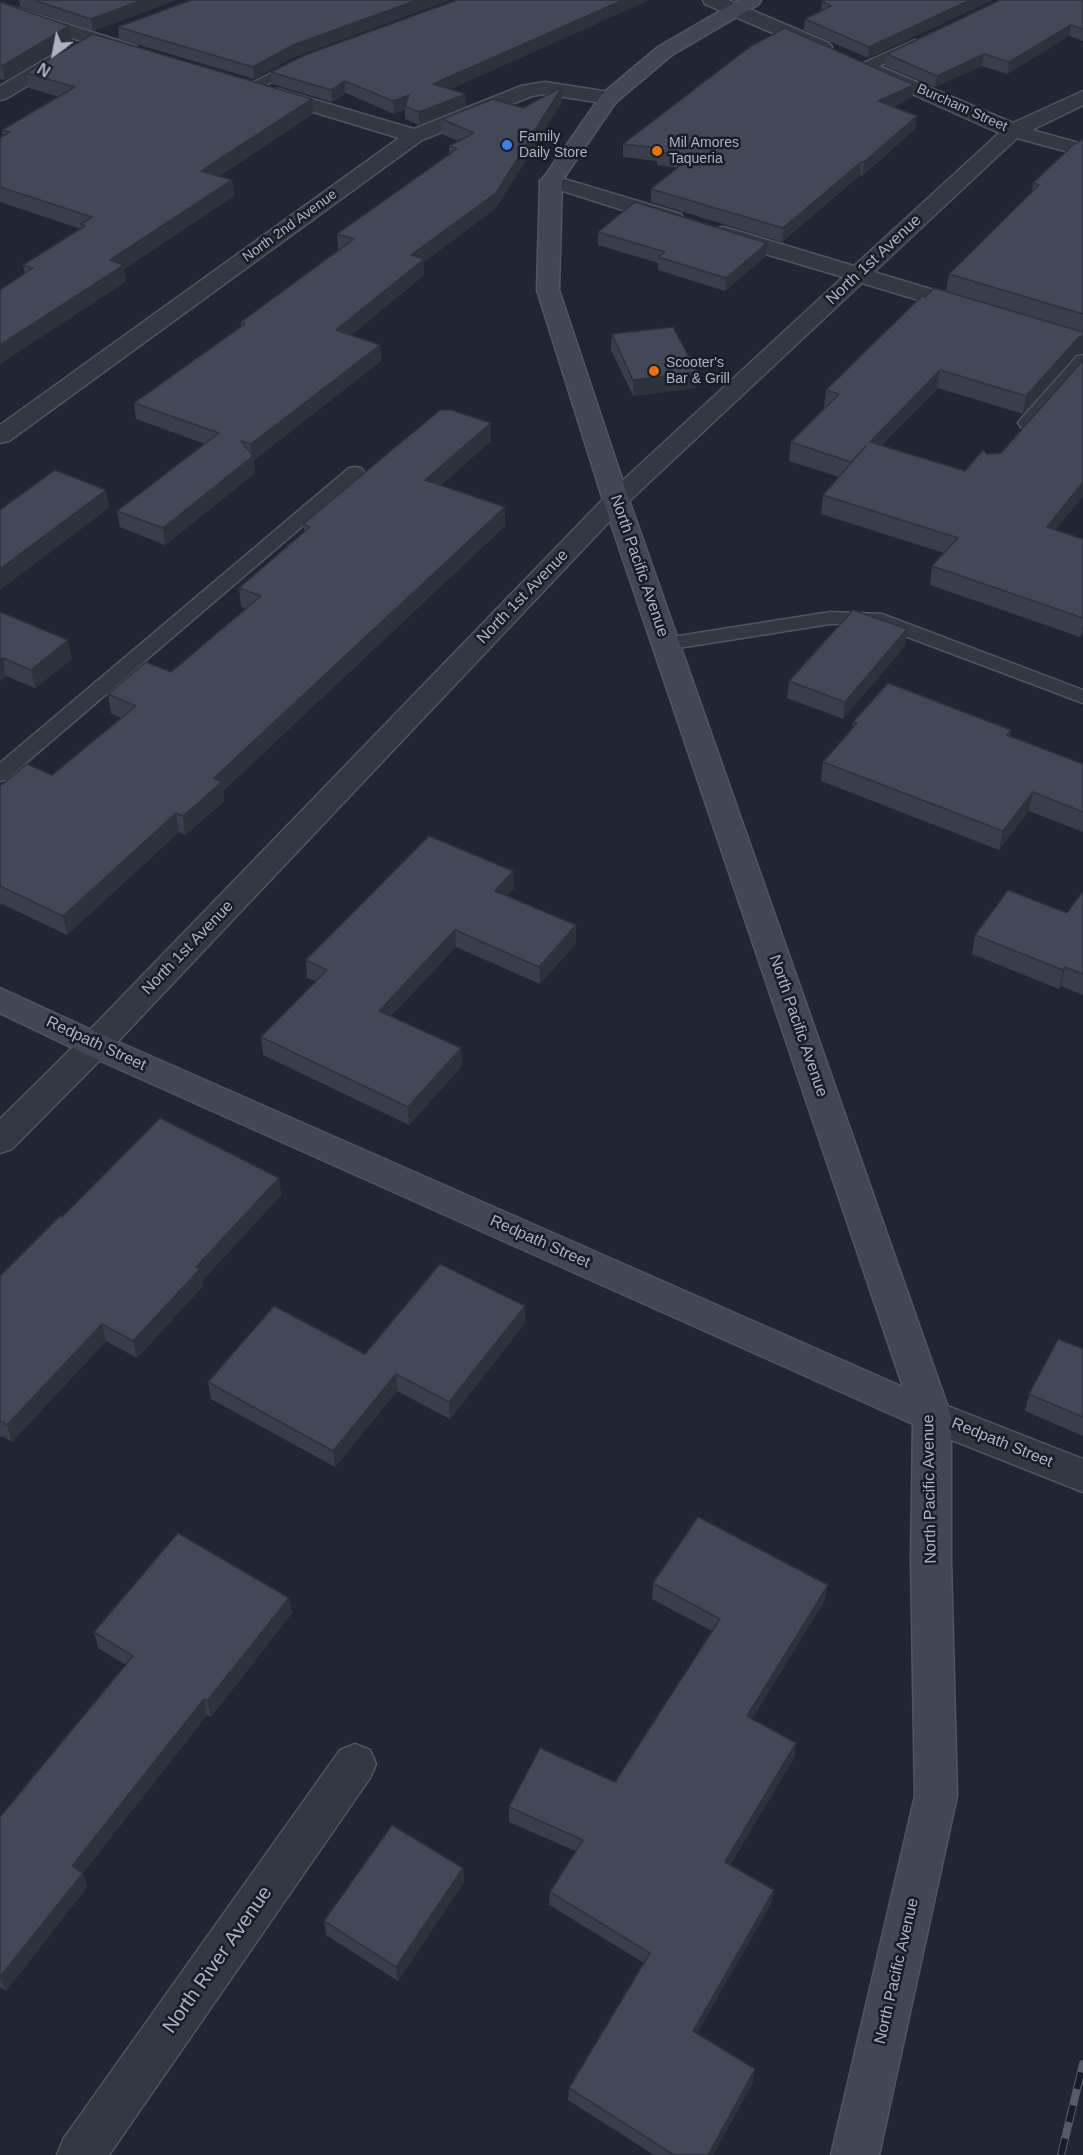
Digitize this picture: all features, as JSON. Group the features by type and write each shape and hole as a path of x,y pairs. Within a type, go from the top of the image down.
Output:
{"street":[{"name":"Burcham Street","path":"732,3 854,61 1013,131 1083,150"},
{"path":"732,3 665,51 609,98 551,182 994,315"},
{"path":"0,9 149,56"},
{"path":"0,94 93,39 124,28"},
{"path":"228,80 416,136"},
{"name":"North 2nd Avenue","path":"0,436 416,136 528,90 545,88 609,98"},
{"name":"North 1st Avenue","path":"0,1140 95,1045 616,500 1013,131 1083,97"},
{"name":"North Pacific Avenue","path":"551,182 548,290 616,500 932,1416 931,1560 936,1797 855,2155"},
{"name":"Redpath Street","path":"0,999 95,1045 932,1416 1083,1476"},
{"name":"North River Avenue","path":"81,2155 354,1764"}],"lane":[{"path":"854,61 927,38"},
{"path":"251,87 311,58"},
{"path":"1013,440 1083,360"},
{"path":"0,774 355,472"},
{"path":"666,644 830,618 875,618 1083,697"}],"building":[{"path":"33,0 142,0 91,19"},
{"path":"191,0 417,0 293,45 253,67 118,27"},
{"path":"457,0 623,0 433,84 466,94 419,112 405,106 409,95 393,101 345,81 331,90 271,72 305,55"},
{"path":"970,0 869,47 805,19 831,6 822,1"},
{"path":"1000,0 1083,0 1083,29 1071,25 1009,62 984,54 937,76 887,54"},
{"path":"0,2 69,26 2,66 0,65"},
{"path":"785,28 914,85 878,101 917,116 783,228 651,189 692,156 657,152 659,148 623,144 751,46"},
{"path":"93,34 312,99 201,171 232,180 110,260 124,265 0,345 0,290 33,268 23,265 85,226 81,224 92,217 0,187 0,138 10,132 2,130 75,87 26,73"},
{"path":"562,87 496,193 411,255 424,259 336,330 380,345 251,444 241,441 253,456 163,528 117,511 219,433 134,403 245,324 241,322 354,239 337,234 457,149 449,146 474,133 442,119 493,99 523,108"},
{"path":"1083,140 1083,314 949,274 1039,185 1033,183"},
{"path":"635,202 767,243 726,278 658,257 665,252 598,232"},
{"path":"934,288 1083,332 1083,336 1079,337 1026,396 940,370 870,442 965,471 983,450 987,454 1001,453 1083,360 1083,482 1047,527 1083,539 1083,618 932,566 958,538 823,495 866,446 851,462 791,442 839,394 826,390 922,296 925,297"},
{"path":"673,327 697,372 633,380 612,334"},
{"path":"440,410 451,410 491,423 425,480 505,507 214,778 222,782 183,816 176,813 63,916 0,886 0,786 27,764 52,775 136,706 108,694 146,662 171,672 261,596 239,588 310,527 303,524"},
{"path":"55,470 106,490 0,569 0,510"},
{"path":"853,610 907,629 845,702 789,681"},
{"path":"0,612 68,640 31,670 3,658 0,660"},
{"path":"888,683 1011,730 1007,735 1083,764 1083,812 1033,792 1003,831 823,762 857,723 853,722"},
{"path":"429,836 513,871 495,891 576,925 539,967 455,930 379,1011 461,1048 408,1107 261,1037 327,970 306,960"},
{"path":"1008,890 1067,913 1083,891 1083,974 1065,967 1063,970 975,935"},
{"path":"160,1118 279,1178 196,1267 200,1269 133,1341 102,1324 7,1425 0,1421 0,1276"},
{"path":"440,1264 525,1306 449,1402 396,1374 333,1451 208,1382 274,1306 365,1354"},
{"path":"1058,1339 1083,1349 1083,1417 1029,1394"},
{"path":"698,1517 828,1585 747,1716 796,1743 725,1862 774,1890 693,2031 755,2069 708,2155 674,2155 569,2088 650,1953 550,1892 583,1840 509,1807 540,1748 615,1782 720,1619 653,1583"},
{"path":"178,1533 289,1598 207,1701 204,1699 72,1866 83,1873 0,1977 0,1817 133,1656 94,1632"},
{"path":"392,1825 463,1868 396,1967 324,1921"}],"railway":[{"path":"1061,2155 1083,2064"}],"place":[{"name":"Family Daily Store","path":"507,145"},
{"name":"Mil Amores Taqueria","path":"657,151"},
{"name":"Scooter's Bar & Grill","path":"654,371"}]}
